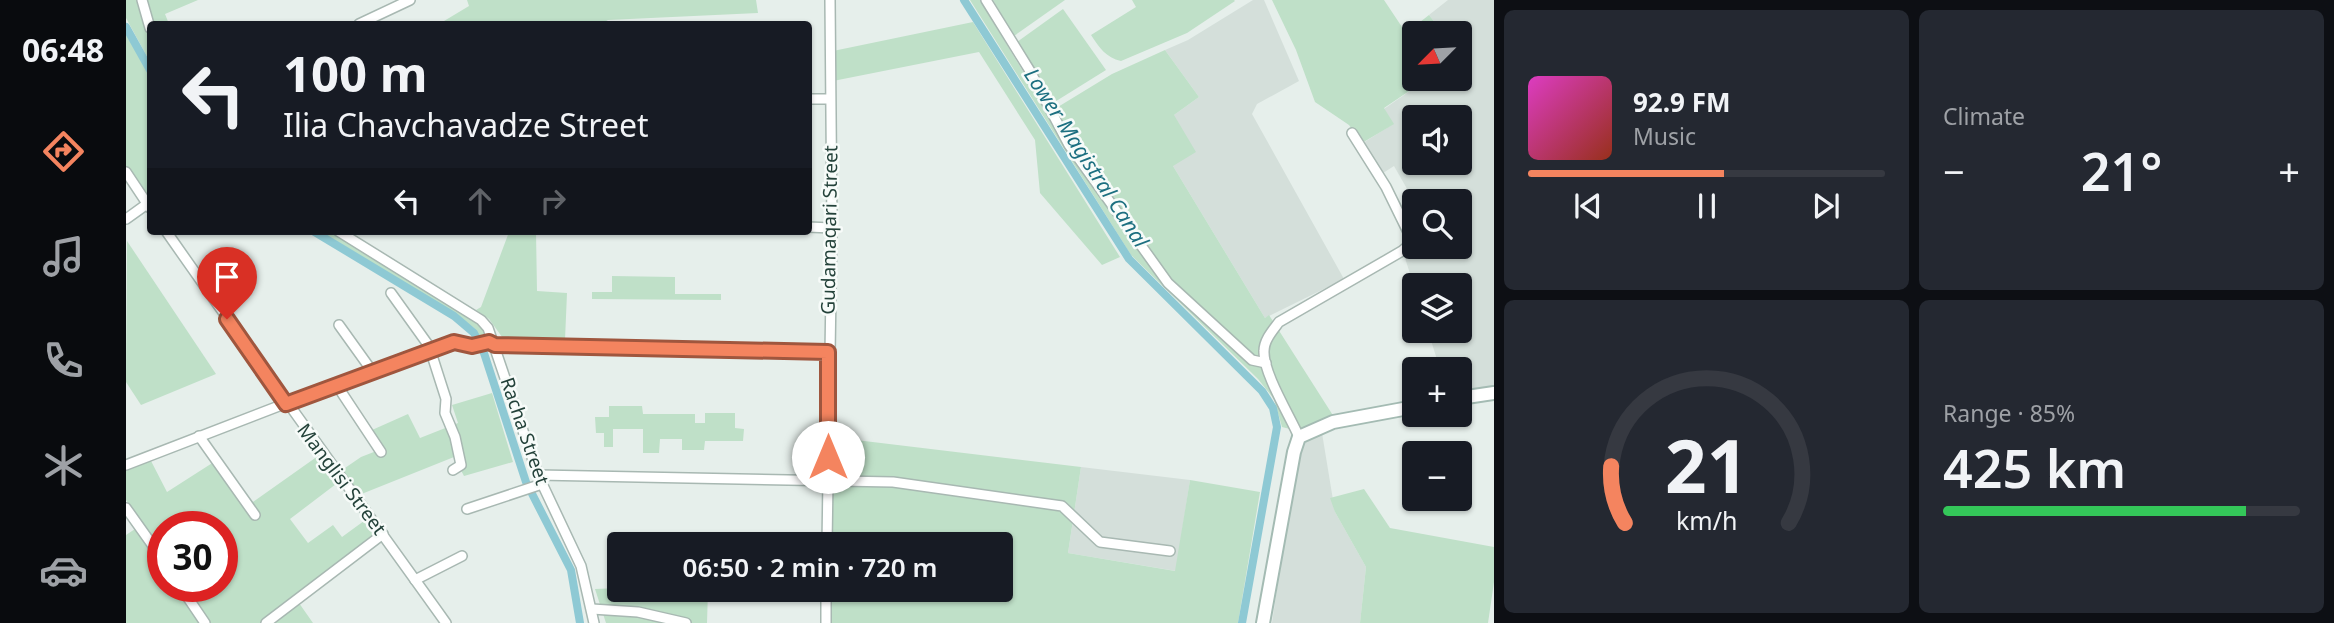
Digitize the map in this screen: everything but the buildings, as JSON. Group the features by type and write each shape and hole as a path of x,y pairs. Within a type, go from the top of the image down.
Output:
{"street":[{"path":"142,0 148,21"},
{"path":"365,21 410,0"},
{"name":"Gudamaqari Street","path":"827,532 832,228 830,0"},
{"path":"986,0 1030,71 1069,145 1168,282 1252,360 1266,363"},
{"path":"812,99 830,99"},
{"path":"1263,623 1299,437 1266,363 1264,349 1271,331 1279,322 1409,244 1410,236 1386,187 1352,133"},
{"path":"126,172 147,203"},
{"path":"126,219 147,207"},
{"path":"812,227 832,228"},
{"name":"Manglisi Street","path":"169,235 286,404 446,623"},
{"name":"Racha Street","path":"344,235 481,320 492,344 537,482 581,566 594,623"},
{"path":"391,293 431,351 446,399 445,413 455,437 461,465 453,470"},
{"path":"339,325 372,371"},
{"path":"126,466 336,384 454,342 472,346 492,344 828,352"},
{"path":"336,384 381,452"},
{"path":"1472,396 1494,393"},
{"path":"1299,437 1334,422 1402,409"},
{"path":"199,436 255,515"},
{"path":"467,509 537,482 828,479 893,482 1062,506 1100,542 1170,551"},
{"path":"126,508 147,538"},
{"path":"266,623 383,534"},
{"path":"415,580 462,556"},
{"path":"191,602 205,623"},
{"path":"825,623 826,602"},
{"path":"592,609 638,612 686,623"}],"shaded area":[{"path":"1253,0 1264,0 1299,81 1257,104 1252,114 1344,279 1265,318 1173,166 1174,115 1199,97 1165,50 1188,40"},
{"path":"1448,0 1494,0 1494,389 1472,392 1472,357 1436,357 1432,343 1472,343 1472,273 1410,273 1405,259 1472,259 1472,189 1407,189 1394,166 1383,173 1363,143 1393,124 1384,109 1410,91 1472,91 1472,21 1434,21 1429,15"},
{"path":"1322,433 1335,512 1366,567 1360,623 1272,623 1296,460 1301,445"},
{"path":"1081,467 1190,480 1176,571 1068,553"}],"green space":[{"path":"126,0 136,0 147,32 147,56 126,18"},
{"path":"147,0 198,0 165,14 168,21 153,21"},
{"path":"467,0 756,0 758,13 606,21 444,21 469,6"},
{"path":"970,0 980,0 1048,113 1112,74 1165,50 1199,97 1174,115 1196,152 1173,166 1265,318 1269,315 1334,417 1310,425 1302,432 1282,427 1274,399 1258,379 1131,255"},
{"path":"993,0 1065,0 1014,36"},
{"path":"1132,0 1235,1 1187,33 1121,61 1116,60 1100,48 1091,35 1136,7"},
{"path":"1272,0 1384,0 1402,27 1402,91 1409,91 1384,108 1394,124 1362,143 1349,125 1315,102 1296,50"},
{"path":"1063,9 1106,70 1053,103 1017,42"},
{"path":"1429,15 1434,21 1421,21"},
{"path":"973,22 1120,257 1102,265 1040,193 1035,140 979,52 833,81 833,51"},
{"path":"126,33 147,72 147,200 126,168"},
{"path":"327,235 337,235 481,325 488,339 482,340 474,328 451,311"},
{"path":"508,235 536,235 537,291 567,293 565,340 505,341 489,319 476,310 481,307"},
{"path":"127,241 216,374 141,405 126,382"},
{"path":"612,276 675,277 675,294 721,294 721,300 592,299 592,292 612,292"},
{"path":"492,393 513,462 464,476 454,457 359,495 342,470 361,457 384,448 372,430 408,414 420,438 458,423 452,405"},
{"path":"609,406 642,406 643,414 695,414 695,423 705,423 705,413 735,413 735,428 744,429 743,441 705,441 704,450 682,450 682,439 660,439 659,453 643,453 643,429 613,429 613,447 604,447 604,433 596,433 595,417 609,417"},
{"path":"831,437 1081,467 1068,553 1175,571 1190,480 1260,492 1238,623 830,623 830,602 1013,602 1013,532 831,532"},
{"path":"318,456 340,481 290,519 308,543 333,525 342,537 368,518 383,539 299,603 313,623 211,623 196,602 238,602 238,511 147,511 147,531 126,500 126,467 150,459 167,492 217,460 250,504"},
{"path":"1364,489 1390,528 1494,547 1494,582 1488,623 1360,623 1366,567 1330,498"},
{"path":"135,529 147,545 147,602 187,602 201,623 126,623 126,535"},
{"path":"607,588 607,602 708,602 707,623 606,623 595,589"}],"waterway":[{"name":"Lower Magistral Canal","path":"964,0 1129,259 1262,391 1273,408 1277,427 1242,623"},
{"path":"126,27 147,65"},
{"path":"320,235 454,316 474,333 483,350 526,482 571,570 580,623"}],"route":[{"path":"227,319 286,404 454,342 472,346 489,342 495,345 828,352 828,457"}]}
